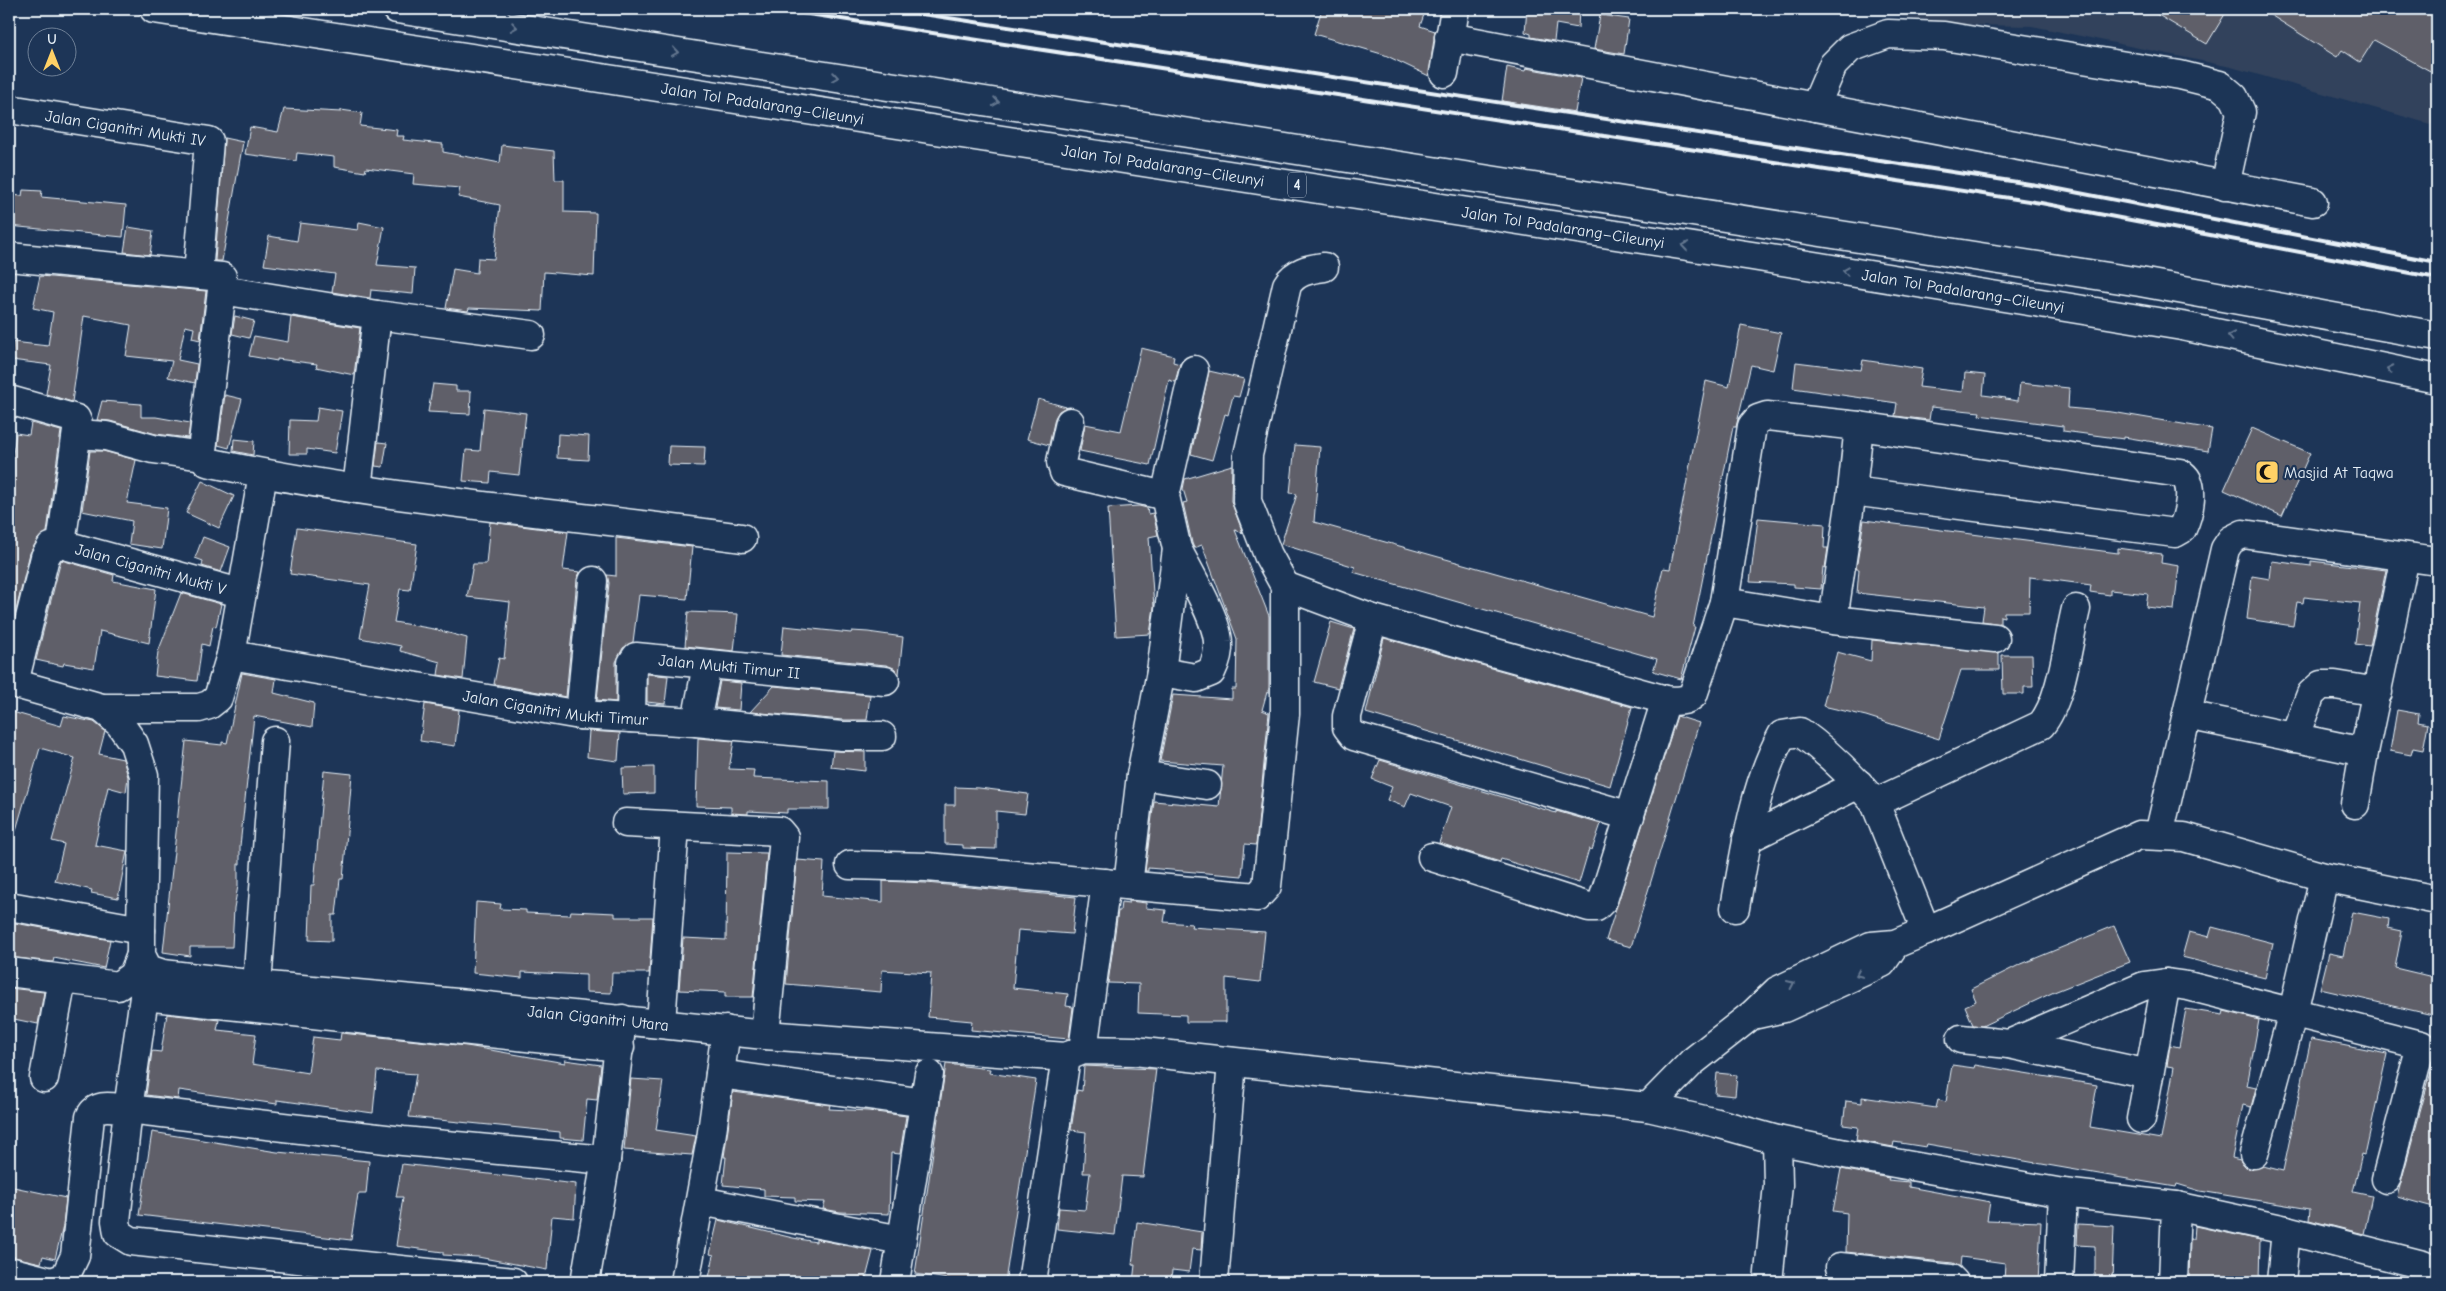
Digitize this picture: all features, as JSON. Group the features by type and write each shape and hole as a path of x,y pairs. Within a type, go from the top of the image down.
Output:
{"main road":[{"name":"Jalan Tol Padalarang–Cileunyi","path":"154,9 1752,256 2124,316 2182,326 2437,380"},
{"name":"4","path":"397,9 2081,272 2437,336"},
{"path":"1444,73 1454,9"},
{"path":"1815,108 1833,65 1850,48 1888,34 1944,36 2180,75 2220,85 2234,97 2241,112 2225,186"},
{"path":"1449,37 2313,202"},
{"name":"Jalan Ciganitri Mukti IV","path":"9,109 209,141 198,274"},
{"path":"9,257 222,277 203,456"},
{"path":"850,865 927,868 1257,898 1267,886 1285,714 1285,586 1268,555 1247,500 1248,455 1287,285 1293,276 1312,269 1324,268"},
{"path":"222,290 377,315 531,335"},
{"path":"357,489 377,315"},
{"path":"1161,672 1196,678 1211,672 1217,658 1218,640 1209,614 1178,549 1165,496 1194,370"},
{"path":"9,400 76,419 78,424 77,434 106,436 152,449 203,456 208,462 263,474 357,489 742,538"},
{"path":"1285,586 1373,619 1666,700 1688,700 1693,695 1724,602 1752,426 1758,419 1767,416 1859,426 2180,473 2186,476 2190,483 2187,519 2182,529 2175,533 1852,491"},
{"path":"1070,422 1061,462 1064,472 1165,496"},
{"path":"1833,620 1852,491 1859,426"},
{"name":"Jalan Ciganitri Mukti V","path":"61,544 77,434"},
{"name":"Jalan Ciganitri Mukti V","path":"102,708 199,708 209,705 218,698 230,655 263,474"},
{"path":"2159,835 2226,549 2231,540 2243,534 2437,561"},
{"name":"Jalan Ciganitri Mukti V","path":"11,682 45,557 52,547 61,544 240,593"},
{"path":"1032,1282 1075,1054 1117,884 1141,775 1161,672 1178,549"},
{"path":"2355,804 2364,752 2405,558"},
{"path":"580,715 593,580"},
{"path":"1724,602 1833,620 1995,638"},
{"path":"1747,839 2041,725 2049,716 2055,700 2076,609"},
{"path":"1373,619 1347,716 1347,727 1354,736 1630,816"},
{"name":"Jalan Ciganitri Mukti Timur","path":"230,655 580,715 696,722 842,736 882,736"},
{"name":"Jalan Mukti Timur II","path":"631,718 632,663 636,658 885,681"},
{"path":"696,722 707,665"},
{"path":"11,682 102,708 120,724 134,744 144,775 144,996 128,1109 116,1221 118,1233 131,1241 513,1282"},
{"path":"2294,738 2311,694 2321,685 2335,685 2378,692"},
{"path":"1432,858 1589,907 1596,907 1602,900 1666,700"},
{"path":"2187,715 2364,752"},
{"path":"1735,908 1747,839 1770,756 1782,735 1800,732 1815,743 1867,793 1926,931"},
{"path":"257,985 276,740"},
{"path":"1141,775 1207,785"},
{"path":"626,823 779,831 784,837 766,1035"},
{"path":"661,1023 675,826"},
{"path":"1648,1107 1692,1062 1753,1014 1777,990 1871,946 1895,944 1926,931 2139,835 2184,838 2324,877 2437,900"},
{"path":"2254,1154 2293,1012 2324,877"},
{"name":"Jalan Ciganitri Utara","path":"9,906 143,951 163,974 766,1035 1075,1054 1134,1051 1648,1107 1717,1123 1777,1140 2063,1193 2176,1206 2286,1230 2423,1265"},
{"path":"9,972 118,986 133,975 143,951"},
{"path":"44,1078 62,979"},
{"path":"2141,1119 2166,983"},
{"path":"2010,1044 2144,986 2166,983 2188,986 2429,1046 2386,1179"},
{"path":"144,996 620,1047"},
{"path":"585,1282 606,1160 622,1019"},
{"path":"685,1282 701,1201 726,1030"},
{"path":"1961,1039 2010,1044 2149,1074"},
{"path":"1214,1282 1232,1062"},
{"path":"720,1074 925,1103"},
{"path":"895,1282 929,1074"},
{"path":"9,1271 52,1282 65,1278 75,1256 90,1118 93,1111 101,1107 606,1160"},
{"path":"1768,1282 1778,1185 1777,1140"},
{"path":"2060,1282 2063,1193"},
{"path":"701,1201 901,1240"},
{"path":"2173,1282 2176,1206"},
{"path":"2281,1282 2286,1230"},
{"path":"1840,1267 1951,1279 1954,1282"}],"shaded area":[{"path":"1901,9 2437,9 2437,126 2231,67 2032,26 1976,25 1900,17"}],"building":[{"path":"1322,9 1426,9 1420,26 1435,31 1429,76 1385,55 1314,34"},
{"path":"1527,9 1579,9 1578,28 1556,24 1554,41 1531,37 1531,34 1525,32"},
{"path":"2148,9 2228,9 2207,44"},
{"path":"2261,9 2437,9 2437,63 2432,72 2374,40 2360,62 2342,50 2337,57"},
{"path":"1600,15 1629,19 1624,54 1594,49"},
{"path":"1507,67 1525,71 1526,68 1581,78 1575,112 1502,101"},
{"path":"284,109 341,112 341,110 362,113 360,126 397,130 396,136 404,136 403,140 443,144 443,152 500,163 502,145 554,151 555,180 564,180 564,212 596,213 594,276 544,272 542,311 469,308 468,311 446,308 453,269 477,273 478,258 494,259 500,205 458,197 460,188 413,184 414,174 366,168 365,172 334,167 334,157 297,153 296,161 245,154 250,127 278,132"},
{"path":"224,138 243,142 222,261 215,261"},
{"path":"23,190 42,191 41,197 126,205 123,237 9,226 9,195 22,196"},
{"path":"359,222 384,227 377,265 415,268 413,294 371,290 370,298 332,292 335,274 264,265 269,236 297,241 300,223 358,230"},
{"path":"128,227 153,231 150,255 124,252"},
{"path":"40,276 206,291 200,340 192,338 194,328 185,326 178,360 197,364 195,383 168,377 172,361 126,356 131,325 84,316 72,402 46,394 51,365 11,360 13,342 48,346 53,312 33,308"},
{"path":"235,316 254,321 249,338 232,334"},
{"path":"291,317 360,328 354,375 316,367 317,364 277,359 277,361 249,356 254,336 288,342"},
{"path":"1741,325 1781,333 1773,370 1751,365 1736,427 1733,427 1693,627 1695,627 1681,679 1653,671 1657,659 1353,572 1355,567 1281,544 1297,494 1290,493 1295,445 1320,447 1314,522 1652,617 1663,568 1670,569 1706,381 1729,387"},
{"path":"1141,348 1174,356 1173,362 1180,364 1175,382 1169,380 1150,465 1080,451 1085,424 1121,431"},
{"path":"1863,360 1922,369 1919,387 1963,392 1965,373 1985,375 1983,395 2018,401 2020,383 2069,388 2068,408 2112,412 2212,429 2208,451 2124,437 2124,439 2063,431 2063,426 1979,415 1980,412 1931,407 1929,420 1895,416 1897,403 1793,388 1796,362 1861,370"},
{"path":"1209,371 1244,379 1239,397 1233,396 1228,415 1225,414 1212,460 1191,454"},
{"path":"433,384 456,386 456,391 471,391 470,414 428,412"},
{"path":"225,395 242,399 229,448 218,445"},
{"path":"1038,399 1066,407 1059,411 1055,418 1049,445 1027,439"},
{"path":"102,401 141,404 141,417 156,417 190,423 188,438 156,434 110,421 97,420"},
{"path":"318,407 342,411 335,453 307,449 307,454 289,454 290,420 316,421"},
{"path":"484,408 526,413 519,475 491,472 490,483 463,481 466,450 480,451"},
{"path":"31,423 61,431 47,532 38,539 30,553 9,639 9,505 13,481 11,481 13,454 16,433 29,435"},
{"name":"Masjid At Taqwa","path":"2252,428 2310,453 2282,516 2224,490"},
{"path":"558,434 589,436 588,460 557,458"},
{"path":"234,439 254,441 253,455 233,451"},
{"path":"378,442 387,443 383,467 375,466"},
{"path":"669,446 705,447 704,466 668,465"},
{"path":"90,451 103,451 136,460 127,503 167,508 162,549 129,544 132,521 82,511"},
{"path":"1232,465 1231,501 1243,533 1235,530 1269,616 1269,693 1267,692 1262,710 1269,713 1256,845 1245,844 1242,876 1148,868 1148,871 1145,871 1154,801 1219,807 1223,766 1160,761 1173,695 1232,699 1232,689 1236,689 1237,639 1202,545 1194,548 1192,543 1183,503 1187,502 1183,489 1185,479"},
{"path":"202,481 234,496 219,528 186,513"},
{"path":"1139,506 1147,508 1148,514 1153,513 1158,535 1149,537 1154,607 1150,634 1116,636 1108,508"},
{"path":"1758,518 1825,524 1824,548 1828,548 1825,568 1823,567 1821,589 1794,587 1794,584 1750,582"},
{"path":"1864,520 2118,553 2118,548 2162,554 2161,563 2179,566 2174,610 2146,607 2148,594 2110,590 2110,595 2090,592 2091,585 2030,577 2029,612 2004,612 2004,617 2000,616 2000,624 1982,621 1984,607 1857,593 1859,569 1856,569"},
{"path":"490,522 568,532 563,570 580,572 577,579 566,697 494,684 499,658 504,659 510,602 467,597 473,564 486,564"},
{"path":"297,528 417,544 410,590 400,589 394,622 434,629 467,638 463,679 438,675 440,662 400,651 401,646 360,638 370,585 290,574"},
{"path":"203,537 230,547 221,572 202,566 203,561 195,558"},
{"path":"616,538 692,547 687,599 639,595 633,642 623,648 616,662 616,702 597,700 609,583 607,575 616,576"},
{"path":"61,560 114,575 113,581 156,589 149,643 100,631 94,668 64,663 63,666 36,660"},
{"path":"2272,561 2311,566 2311,561 2386,570 2370,646 2355,644 2360,603 2304,597 2303,603 2297,602 2293,626 2247,619 2252,576 2270,579"},
{"path":"181,593 221,604 216,627 213,626 209,646 202,644 197,681 155,676 158,652"},
{"path":"688,612 738,614 734,651 685,646"},
{"path":"1331,622 1354,629 1338,688 1314,682"},
{"path":"784,626 851,633 852,631 868,632 903,637 899,674 894,668 886,665 781,655"},
{"path":"1384,638 1632,707 1610,786 1366,713"},
{"path":"1872,640 1999,653 1999,670 1961,670 1939,739 1866,716 1823,706 1837,652 1871,661"},
{"path":"2002,655 2032,655 2033,687 2024,687 2024,694 2003,694"},
{"path":"242,673 276,679 274,693 314,703 312,727 254,716 240,846 240,864 238,864 238,886 234,908 232,947 190,947 190,956 163,952 186,741 222,745 222,742 227,743"},
{"path":"647,674 668,676 665,704 647,702"},
{"path":"720,681 741,683 739,710 715,708"},
{"path":"774,686 870,695 867,720 843,720 750,712"},
{"path":"425,704 459,710 455,746 420,741"},
{"path":"2397,710 2419,714 2418,722 2428,724 2423,750 2413,748 2411,755 2390,751"},
{"path":"9,711 61,726 64,716 94,722 105,731 99,754 123,759 128,777 126,792 108,787 95,845 127,851 118,898 91,893 92,890 55,881 64,844 52,841 75,758 40,748 14,837 9,836"},
{"path":"1677,716 1699,723 1631,947 1606,940"},
{"path":"589,731 620,733 618,761 587,757"},
{"path":"698,738 734,741 729,769 754,770 753,778 829,781 829,809 787,809 787,813 748,811 748,814 731,813 731,807 696,806"},
{"path":"833,751 865,752 865,771 831,767"},
{"path":"1380,760 1556,813 1556,811 1601,824 1592,850 1589,849 1579,883 1501,859 1500,862 1439,843 1451,807 1411,793 1405,807 1387,800 1392,787 1372,779"},
{"path":"654,767 654,793 623,794 622,768"},
{"path":"324,771 352,774 343,879 340,879 336,915 332,915 332,941 309,940 311,885 314,885"},
{"path":"955,787 1028,794 1025,814 996,811 996,849 963,848 963,845 945,844 945,805 955,805"},
{"path":"727,852 767,853 753,997 725,997 725,992 679,990 683,938 726,940"},
{"path":"797,860 824,862 822,896 883,902 883,881 926,883 1076,897 1072,934 1018,930 1013,988 1068,994 1066,1006 1073,1007 1069,1039 971,1030 972,1021 928,1017 931,973 882,970 881,992 786,984"},
{"path":"1129,901 1146,903 1146,908 1166,910 1164,922 1192,924 1191,927 1265,932 1260,982 1226,978 1226,1022 1186,1022 1186,1015 1138,1013 1139,984 1108,983 1118,911 1120,911 1121,902 1129,903"},
{"path":"476,902 501,904 500,909 526,910 526,913 570,915 571,911 615,913 615,917 653,917 649,973 612,973 611,993 586,992 586,975 522,972 522,978 473,973"},
{"path":"2352,912 2389,919 2388,928 2402,931 2395,968 2437,978 2437,1016 2320,989 2329,953 2343,956"},
{"path":"9,922 110,940 104,968 54,958 53,962 9,957"},
{"path":"2114,926 2130,962 2054,992 1982,1026 1973,1025 1965,1006 1976,1001 1971,989 2019,965"},
{"path":"2212,927 2273,943 2265,978 2182,957 2189,932 2209,937"},
{"path":"9,988 44,992 38,1024 9,1018"},
{"path":"2186,1009 2223,1015 2224,1011 2259,1020 2247,1086 2256,1088 2251,1107 2243,1105 2232,1158 2240,1160 2243,1165 2250,1169 2263,1166 2283,1171 2311,1039 2387,1054 2365,1155 2362,1154 2353,1192 2372,1196 2364,1234 2309,1220 2310,1209 2200,1191 2177,1184 2176,1187 1927,1144 1926,1147 1894,1142 1893,1147 1856,1140 1858,1127 1843,1125 1846,1101 1862,1103 1862,1097 1936,1108 1938,1100 1946,1102 1952,1065 1974,1068 1975,1065 2097,1085 2090,1127 2161,1139 2174,1067 2167,1066 2170,1045 2179,1047"},
{"path":"167,1014 219,1020 217,1030 256,1034 252,1064 308,1073 313,1037 340,1040 341,1033 467,1046 565,1063 565,1060 601,1065 597,1100 587,1099 583,1140 560,1138 560,1132 409,1117 416,1074 377,1071 373,1113 277,1100 277,1104 179,1090 178,1099 146,1095 152,1051 161,1052"},
{"path":"946,1064 990,1069 989,1073 1036,1080 1005,1282 968,1282 915,1274"},
{"path":"1084,1066 1156,1069 1143,1177 1122,1176 1115,1235 1057,1229 1059,1208 1085,1210 1090,1173 1083,1173 1086,1132 1071,1130 1077,1090 1082,1091"},
{"path":"2431,1072 2437,1072 2437,1208 2397,1197"},
{"path":"1717,1073 1737,1075 1735,1096 1715,1094"},
{"path":"631,1079 663,1081 656,1130 696,1136 692,1155 624,1150"},
{"path":"733,1092 830,1105 829,1109 868,1111 906,1116 900,1154 891,1153 889,1214 840,1212 823,1209 825,1202 795,1201 795,1197 764,1196 764,1189 723,1185 726,1157 724,1157"},
{"path":"152,1132 277,1152 369,1161 366,1194 358,1194 351,1240 139,1215"},
{"path":"402,1164 576,1184 574,1218 552,1216 547,1270 478,1257 443,1255 443,1252 396,1246 403,1197 396,1197"},
{"path":"1841,1169 1889,1178 1888,1180 1909,1182 1909,1187 1990,1202 1987,1220 2041,1222 2038,1282 2004,1282 2005,1263 1961,1257 1960,1267 1953,1263 1846,1252 1847,1213 1833,1211"},
{"path":"9,1186 66,1198 63,1226 55,1259 43,1256 41,1263 9,1256"},
{"path":"718,1220 793,1238 816,1242 816,1239 873,1251 865,1282 708,1282 714,1255 710,1254"},
{"path":"1137,1222 1202,1232 1201,1250 1192,1249 1189,1272 1172,1270 1171,1282 1133,1282 1135,1265 1132,1265"},
{"path":"2078,1224 2114,1226 2112,1282 2095,1282 2095,1246 2077,1245"},
{"path":"2195,1226 2260,1240 2259,1282 2189,1282 2190,1239 2194,1239"}],"railway":[{"path":"776,9 2041,203 2437,278"},
{"path":"890,9 2043,186 2437,262"}],"place":[{"name":"Masjid At Taqwa","path":"2267,472"}]}
